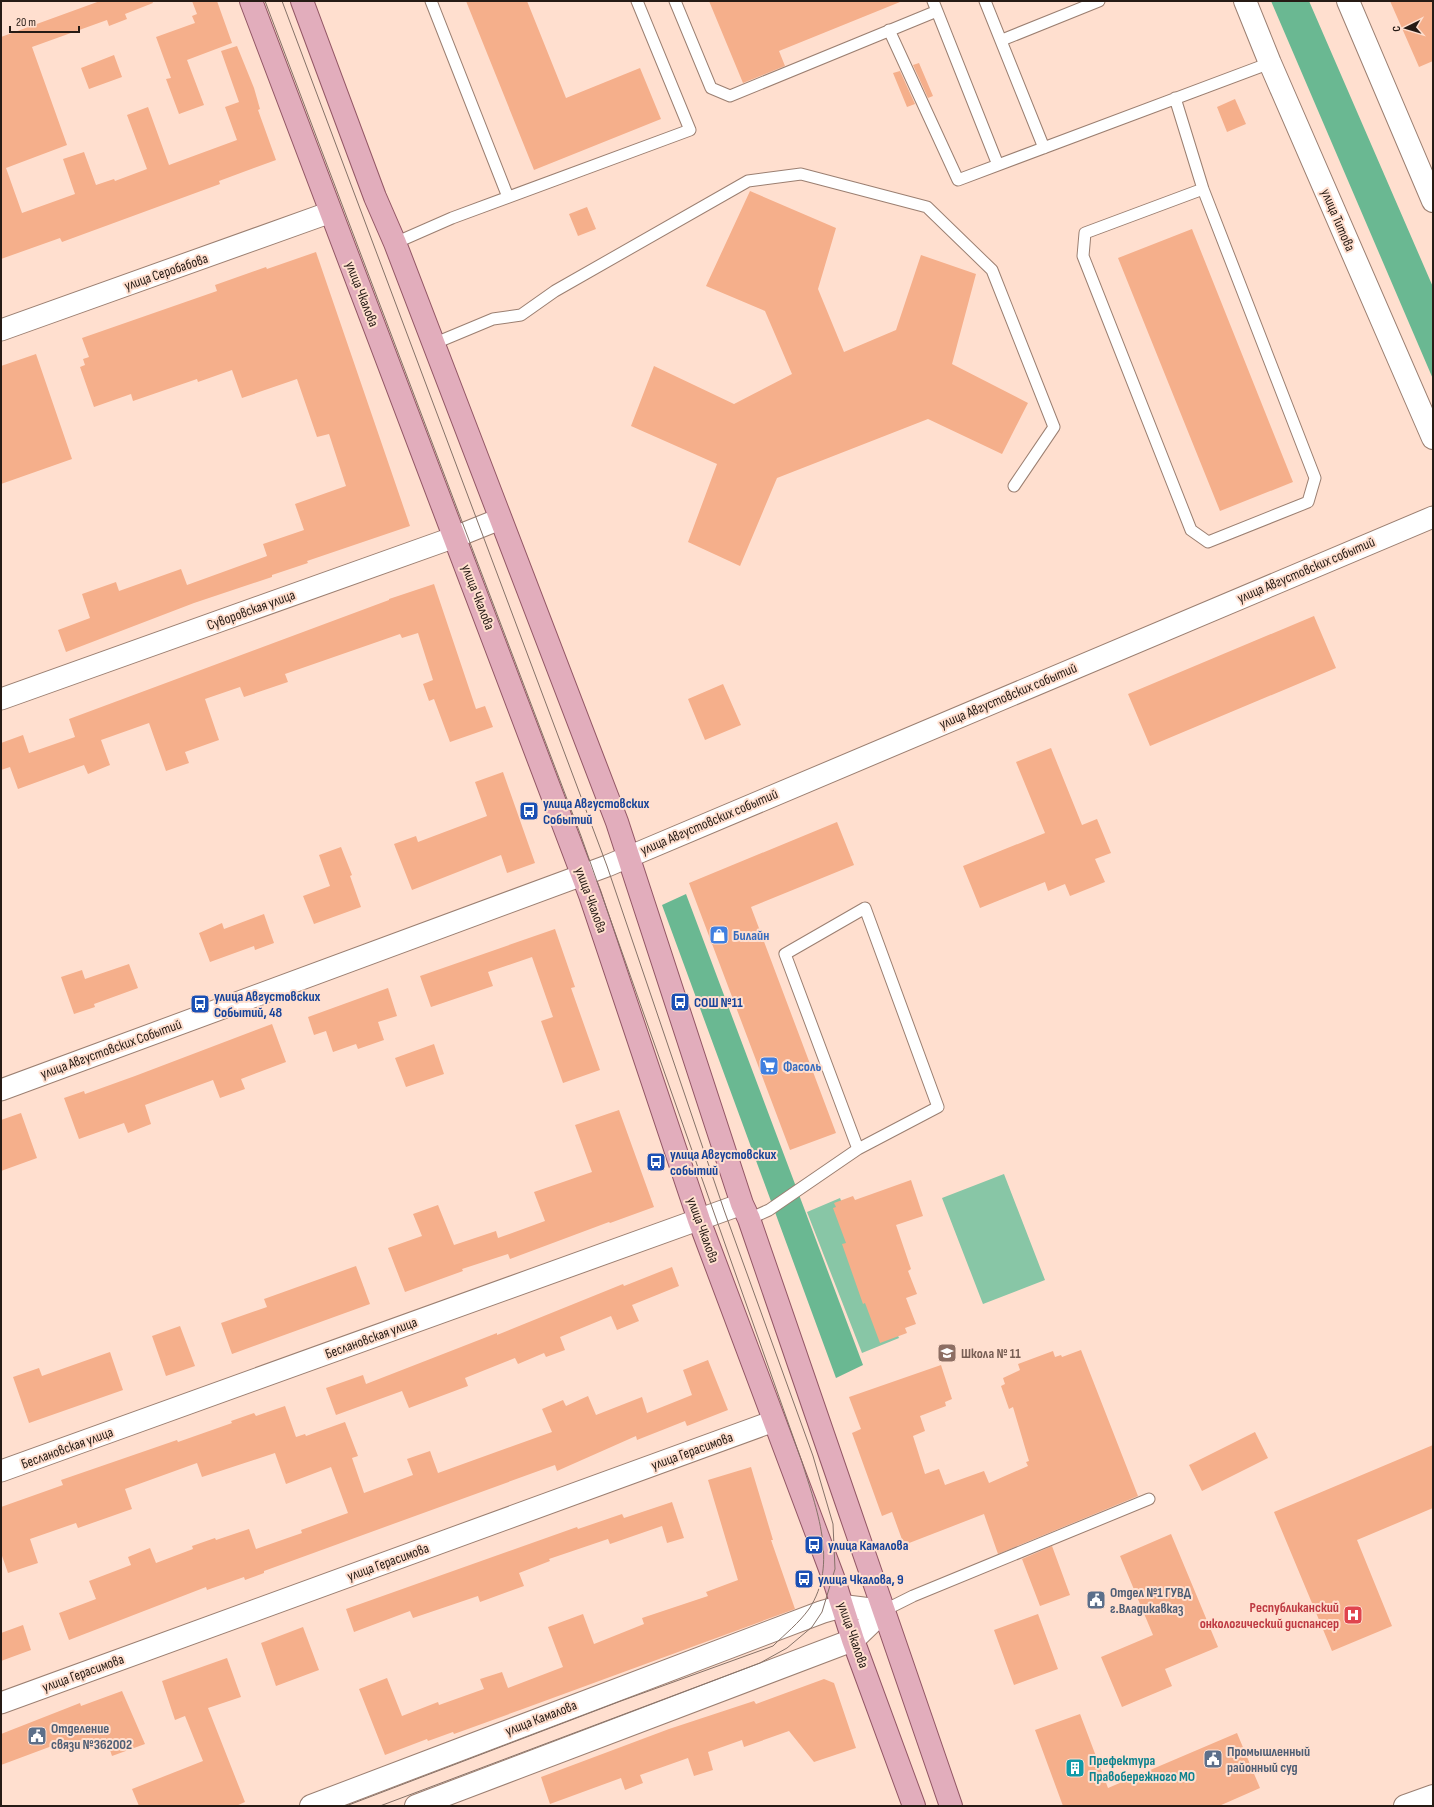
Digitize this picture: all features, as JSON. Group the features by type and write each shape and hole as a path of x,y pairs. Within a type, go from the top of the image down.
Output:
{"main road":[{"name":"улица Чкалова","path":"251,1 582,874 699,1220 843,1606 853,1640 914,1806"},
{"path":"302,1 375,197 395,244 629,856 745,1211 869,1563 883,1611 951,1806"}],"street":[{"name":"улица Титова","path":"1245,1 1270,63 1433,438"},
{"path":"1348,1 1433,202"},
{"name":"улица Серобабова","path":"1,330 330,212"},
{"name":"улица Августовских событий","path":"582,874 629,856 1433,516"},
{"name":"Суворовская улица","path":"1,700 455,538 500,519"},
{"name":"улица Августовских Событий","path":"1,1090 582,874"},
{"name":"Беслановская улица","path":"1,1471 699,1220 745,1211"},
{"name":"улица Герасимова","path":"1,1703 774,1421"},
{"name":"улица Камалова","path":"311,1806 798,1621 843,1606 883,1611"},
{"path":"416,1806 853,1640 883,1611"},
{"path":"1405,1806 1433,1796"}],"lane":[{"path":"430,1 508,197"},
{"path":"395,244 452,218 690,130 637,1"},
{"path":"676,1 711,88 730,96 889,30 935,6 998,165"},
{"path":"985,1 1002,40 1044,148"},
{"path":"1002,40 1099,1"},
{"path":"889,30 958,180 1270,63"},
{"path":"1174,98 1203,189 1315,478 1308,502 1208,542 1192,530 1083,256 1085,233 1203,189"},
{"path":"433,344 494,318 521,315 555,291 748,181 801,174 927,207 992,270 1054,427 1014,486"},
{"path":"745,1211 769,1210 858,1149 938,1107 865,908 785,954 858,1149"},
{"path":"883,1611 913,1596 1149,1499"}],"green space":[{"path":"1271,1 1309,1 1433,287 1433,379"},
{"path":"686,894 863,1365 836,1378 662,905"},
{"path":"1004,1174 1045,1280 983,1304 942,1198"},
{"path":"840,1198 899,1338 862,1353 807,1212"}],"building":[{"path":"100,1 152,1 153,3 125,14 127,19 109,26 107,20 32,47 67,145 6,168 22,213 75,194 63,159 84,152 96,185 114,179 115,181 147,169 127,115 148,107 169,165 237,140 225,107 239,102 221,51 237,46 254,88 260,109 258,110 276,160 219,181 220,184 62,242 60,238 1,259 1,37"},
{"path":"192,1 217,1 232,43 187,60 204,105 179,114 166,79 171,78 156,37 195,23 192,16 197,14"},
{"path":"466,1 527,1 566,98 640,68 661,119 534,170"},
{"path":"709,1 900,2 779,51 785,66 743,83"},
{"path":"1390,1 1433,1 1433,61 1419,67"},
{"path":"114,55 122,77 89,89 81,68"},
{"path":"919,63 933,96 928,98 913,65"},
{"path":"900,71 915,104 907,107 893,73"},
{"path":"1235,99 1246,124 1227,132 1217,107"},
{"path":"750,191 836,228 818,289 844,352 896,330 921,255 976,274 952,364 1028,403 1002,454 928,419 777,478 740,566 688,542 717,464 631,426 654,366 734,404 792,374 765,311 706,286"},
{"path":"587,207 596,229 578,236 569,214"},
{"path":"1192,229 1293,482 1220,511 1118,258"},
{"path":"316,252 410,526 307,561 308,563 272,575 272,577 194,603 66,652 58,630 90,618 82,594 116,582 119,591 181,569 187,585 267,556 263,544 304,530 295,504 346,486 329,434 317,437 297,379 242,398 232,370 198,382 197,379 133,401 131,394 94,407 80,367 85,365 83,359 89,357 82,338 217,291 215,285 266,267 267,269"},
{"path":"36,354 72,459 1,484 1,366"},
{"path":"434,584 476,709 485,706 493,727 450,742 434,699 429,701 423,684 433,680 418,633 402,638 400,634 285,674 288,682 244,697 240,687 205,699 219,740 185,752 189,763 166,771 149,723 101,740 110,765 88,774 84,765 18,789 10,767 1,770 1,743 23,735 29,753 75,737 69,719 389,599"},
{"path":"1314,616 1336,668 1150,746 1128,694"},
{"path":"723,684 741,725 705,740 688,699"},
{"path":"1051,748 1082,825 1097,819 1111,853 1095,859 1105,882 1070,896 1065,884 1048,891 1045,882 980,908 963,866 1045,833 1016,762"},
{"path":"503,772 535,863 507,873 501,855 412,890 394,844 416,836 418,842 487,816 475,782"},
{"path":"837,822 854,865 751,907 836,1133 790,1150 689,883"},
{"path":"341,847 352,875 350,876 361,907 314,924 303,896 330,886 319,855"},
{"path":"264,914 274,943 255,950 254,946 210,962 199,933 222,923 224,929"},
{"path":"555,929 575,987 571,988 600,1070 563,1083 541,1021 553,1017 532,957 488,972 493,986 431,1007 420,976"},
{"path":"129,964 138,988 94,1004 95,1007 74,1014 61,977 82,970 85,979"},
{"path":"388,988 397,1016 378,1022 384,1040 358,1049 356,1044 333,1052 326,1031 314,1035 308,1017"},
{"path":"272,1024 286,1062 241,1079 245,1089 220,1098 213,1080 145,1105 151,1124 128,1133 124,1123 79,1139 64,1098 84,1091 85,1094"},
{"path":"434,1044 444,1074 406,1087 395,1058"},
{"path":"619,1110 654,1207 510,1259 508,1254 462,1269 463,1271 405,1292 388,1248 422,1236 413,1214 438,1205 454,1245 496,1231 498,1238 545,1221 534,1192 592,1172 575,1125"},
{"path":"21,1113 37,1158 1,1171 1,1120"},
{"path":"911,1180 923,1216 896,1225 911,1269 908,1271 917,1294 906,1298 916,1324 905,1328 907,1333 880,1343 865,1303 863,1304 842,1244 846,1243 833,1208 836,1207 834,1203 853,1196 855,1200"},
{"path":"356,1266 370,1304 232,1354 221,1323 267,1307 264,1299"},
{"path":"672,1267 679,1286 632,1305 639,1321 617,1330 611,1316 560,1337 565,1350 546,1357 544,1353 518,1364 515,1358 465,1378 468,1386 409,1408 402,1391 336,1415 326,1388 363,1375 366,1384 497,1333 497,1335 623,1284 624,1286"},
{"path":"180,1326 195,1366 166,1376 152,1336"},
{"path":"1081,1350 1138,1496 998,1554 984,1514 904,1545 892,1512 882,1516 852,1433 861,1429 849,1397 941,1365 952,1399 945,1402 946,1406 920,1416 925,1431 913,1436 925,1474 939,1469 945,1485 984,1471 989,1483 1028,1466 1026,1462 1029,1461 1013,1407 1009,1409 1001,1386 1005,1384 1003,1378 1020,1370 1018,1364 1053,1351 1055,1357 1061,1355 1062,1357"},
{"path":"110,1352 123,1390 29,1423 13,1377 39,1368 42,1376"},
{"path":"708,1360 728,1410 687,1426 685,1421 637,1440 636,1436 557,1471 555,1465 264,1571 264,1573 245,1580 244,1577 207,1590 206,1587 69,1640 59,1613 96,1599 89,1581 131,1565 128,1557 150,1548 156,1563 193,1549 192,1546 249,1529 256,1549 302,1533 301,1530 348,1513 331,1467 286,1484 275,1453 202,1477 197,1463 125,1489 132,1509 78,1528 76,1523 30,1539 38,1563 8,1573 1,1553 1,1507 63,1485 61,1480 177,1440 178,1442 232,1423 231,1421 254,1413 256,1416 285,1406 296,1437 305,1434 306,1436 345,1422 358,1456 352,1458 364,1493 413,1475 407,1459 430,1451 438,1473 552,1432 542,1409 563,1400 566,1406 588,1396 596,1415 642,1397 647,1413 692,1395 683,1370"},
{"path":"1255,1432 1268,1458 1202,1491 1189,1465"},
{"path":"1433,1445 1433,1508 1357,1540 1392,1626 1332,1651 1274,1512"},
{"path":"751,1467 773,1540 771,1540 795,1609 454,1734 453,1732 428,1741 427,1739 385,1755 359,1689 387,1678 402,1716 438,1702 439,1705 484,1689 480,1679 502,1672 508,1688 563,1667 548,1627 583,1614 594,1644 644,1624 642,1618 708,1596 706,1592 738,1580 708,1480"},
{"path":"672,1502 684,1538 667,1543 662,1526 610,1544 608,1539 549,1559 550,1561 519,1573 524,1586 480,1602 478,1596 413,1618 410,1611 354,1632 346,1609 577,1527 578,1529 622,1514 624,1518"},
{"path":"1171,1534 1218,1647 1165,1669 1172,1686 1122,1707 1101,1657 1153,1635 1120,1556"},
{"path":"1052,1546 1070,1595 1040,1606 1022,1559"},
{"path":"1038,1614 1058,1669 1014,1685 994,1630"},
{"path":"23,1625 31,1650 1,1661 1,1633"},
{"path":"303,1627 319,1670 276,1686 261,1643"},
{"path":"227,1658 241,1697 208,1708 245,1802 236,1806 139,1806 132,1789 203,1761 185,1716 175,1720 162,1681"},
{"path":"824,1679 834,1683 856,1748 814,1762 789,1731 744,1747 742,1740 708,1752 713,1770 694,1776 688,1758 640,1775 643,1783 625,1790 621,1778 550,1804 541,1777 669,1729 754,1701 756,1704"},
{"path":"122,1691 145,1744 112,1756 106,1738 72,1751 68,1740 1,1765 1,1734 80,1703 81,1706"},
{"path":"1080,1714 1108,1788 1237,1733 1260,1788 1219,1806 1063,1806 1035,1730"}],"tram line":[{"path":"265,1 581,836 802,1462 818,1517 824,1555 823,1574 818,1592 809,1609 773,1646 621,1701 346,1806"},
{"path":"282,1 607,866 724,1210 813,1456 833,1524 835,1569 822,1612 812,1627 787,1648 760,1663 380,1806"}],"place":[{"name":"улица Августовских Событий","path":"529,811"},
{"name":"Билайн","path":"719,935"},
{"name":"СОШ №11","path":"680,1002"},
{"name":"улица Августовских Событий, 48","path":"200,1004"},
{"name":"Фасоль","path":"769,1066"},
{"name":"улица Августовских событий","path":"656,1162"},
{"name":"Школа № 11","path":"947,1353"},
{"name":"улица Камалова","path":"814,1545"},
{"name":"улица Чкалова, 9","path":"804,1579"},
{"name":"Отдел №1 ГУВД г.Владикавказ","path":"1096,1600"},
{"name":"Республиканский онкологический диспансер","path":"1353,1615"},
{"name":"Отделение связи №362002","path":"37,1736"},
{"name":"Промышленный районный суд","path":"1213,1759"},
{"name":"Префектура Правобережного МО","path":"1075,1768"}]}
